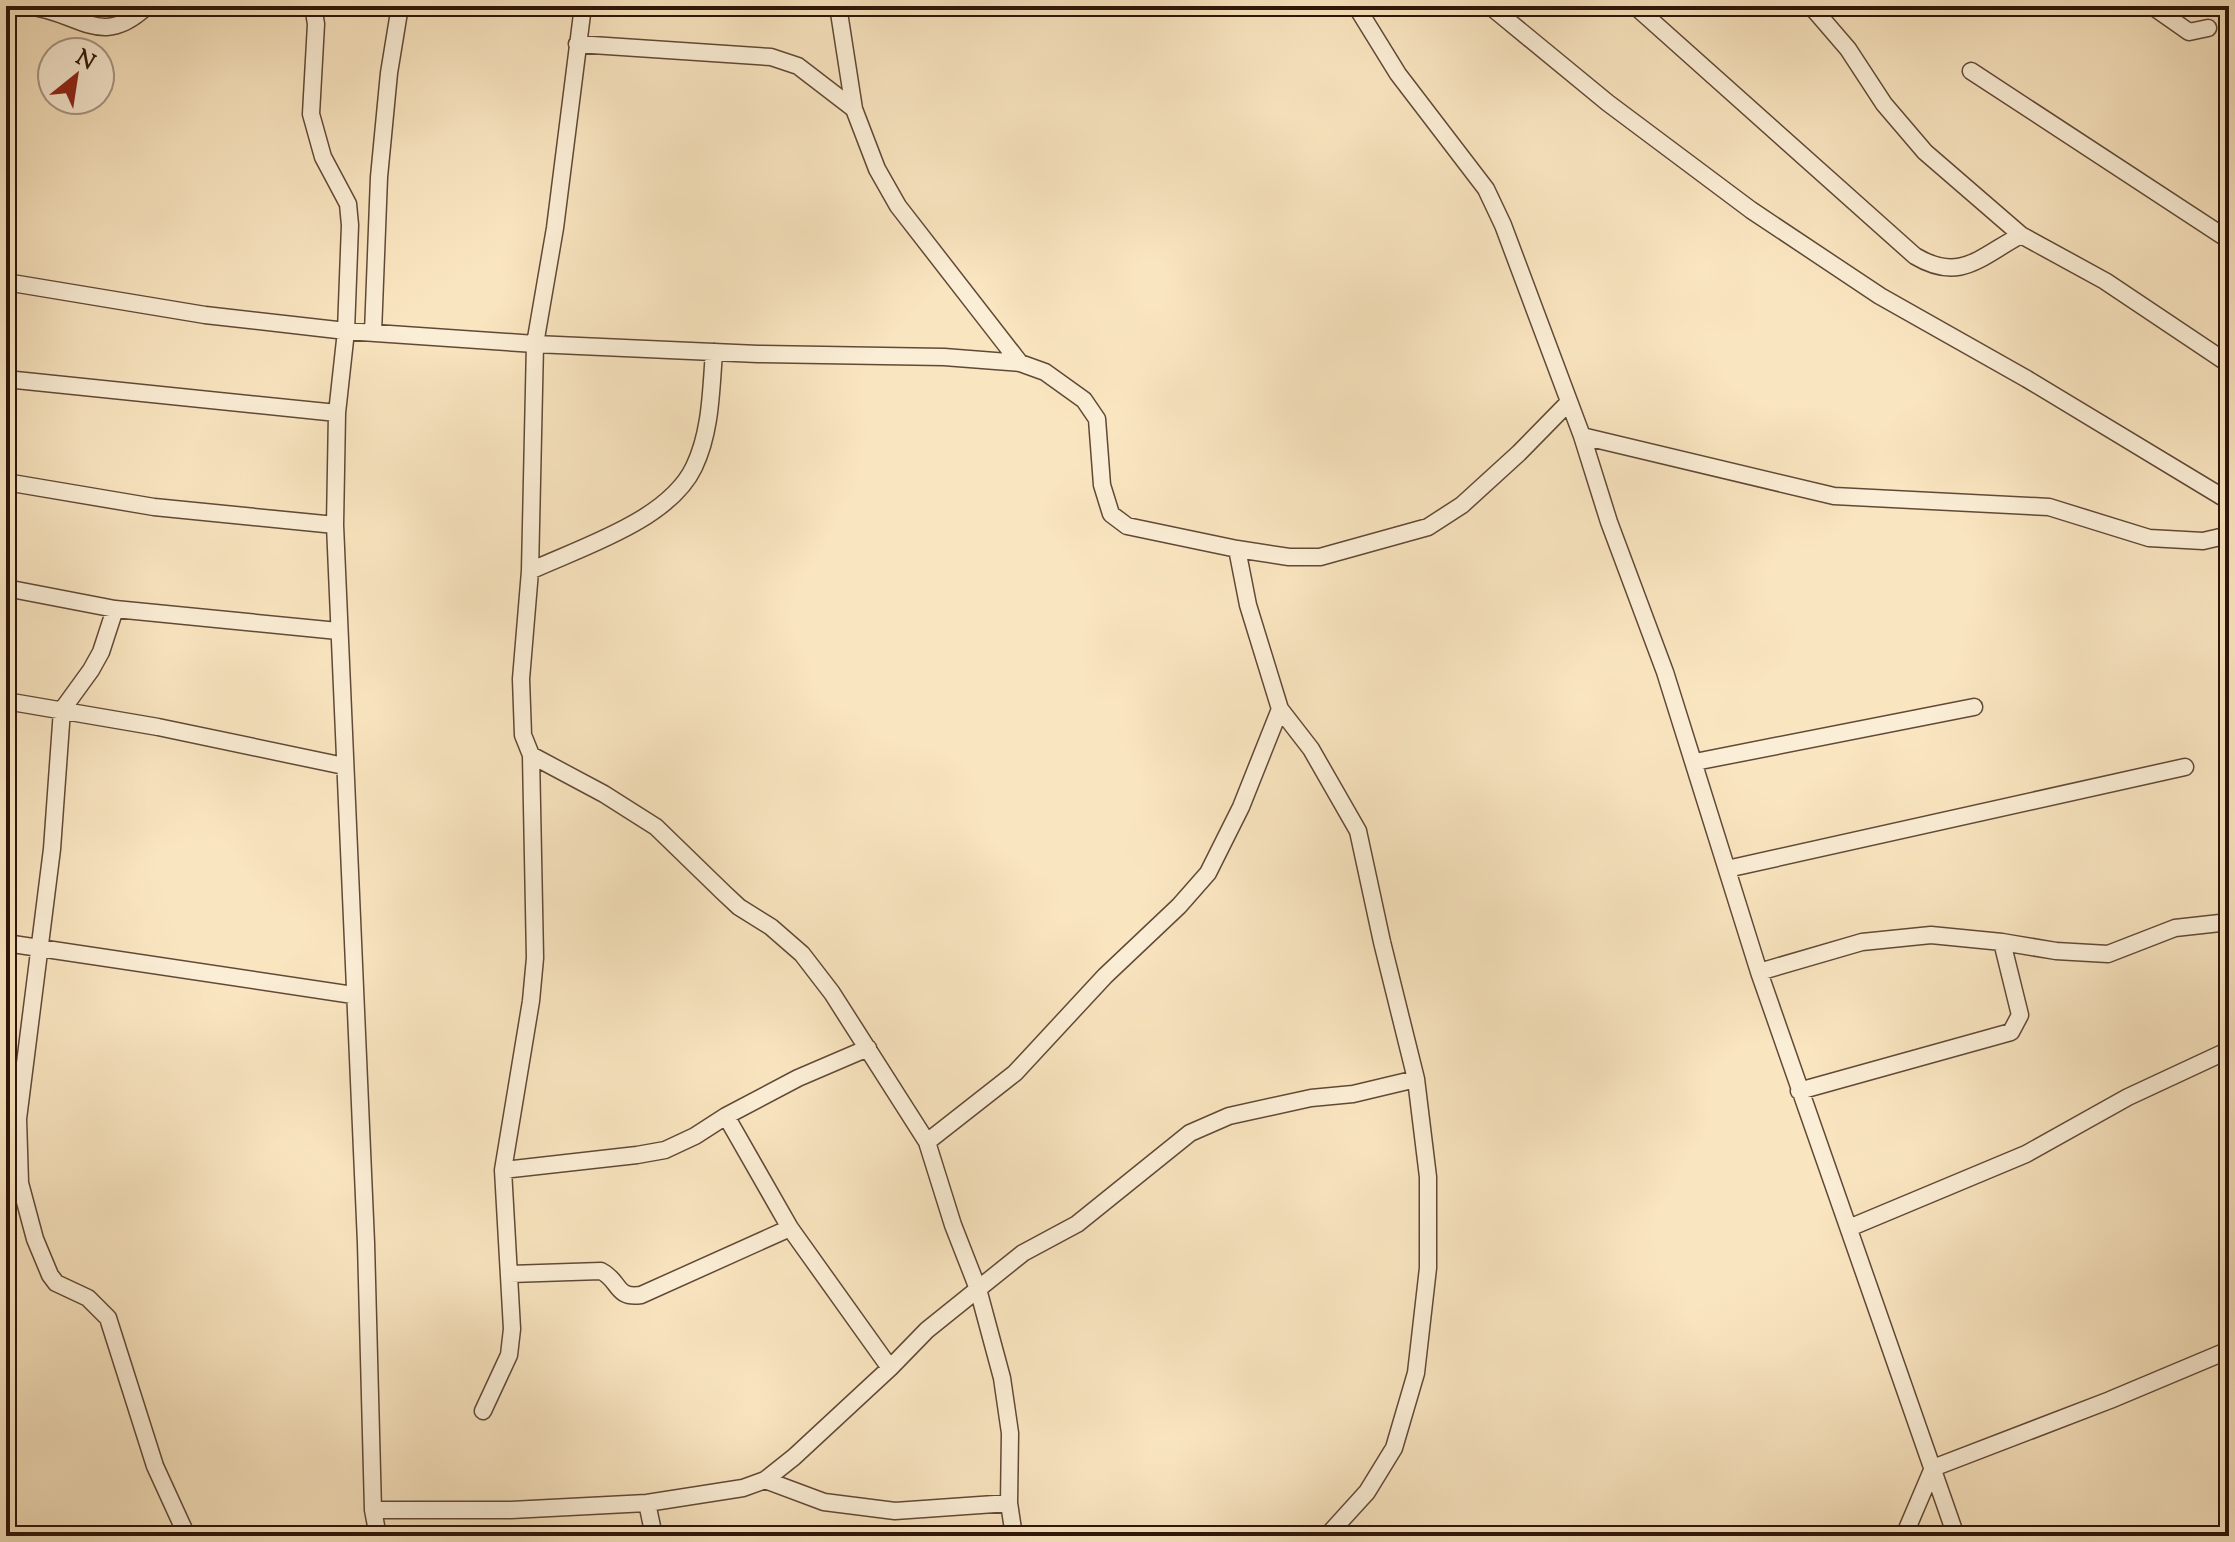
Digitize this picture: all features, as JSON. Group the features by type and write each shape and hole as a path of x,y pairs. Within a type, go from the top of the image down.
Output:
{"street":[{"path":"28,6 99,27 117,27 132,20 147,6"},
{"path":"313,6 316,24 311,114 323,157 348,204 350,225 346,331 337,413 335,525 366,1243 373,1510 378,1536"},
{"path":"373,333 379,177 389,73 400,6"},
{"path":"483,1411 509,1355 512,1329 503,1170 531,1001 535,958 531,755 523,735 521,679 530,571 535,344 555,228 583,6"},
{"path":"838,6 854,109 877,169 898,206 1020,363"},
{"path":"1356,6 1398,74 1486,189 1503,225 1665,672 1799,1091 1956,1536"},
{"path":"1490,6 1608,103 1751,210 1880,296 2027,379 2229,501"},
{"path":"1635,6 1915,256 1934,267 1949,270 1966,265 2021,235"},
{"path":"2152,6 2189,32 2208,28"},
{"path":"1816,8 1848,49 1884,104 1925,152 2021,235 2105,281 2229,364"},
{"path":"577,44 771,57 798,66 854,109"},
{"path":"1971,71 2229,240"},
{"path":"6,282 205,315 346,331 535,344 944,357 1020,363 1045,372 1084,400 1097,419 1102,485 1111,514 1127,526 1289,557 1320,557 1428,527 1462,505 1569,402"},
{"path":"530,571 642,520 672,499 694,467 709,417 714,352"},
{"path":"6,379 337,413"},
{"path":"1582,436 1834,496 2049,507 2149,538 2203,541 2229,535"},
{"path":"6,482 154,507 335,525"},
{"path":"1237,549 1248,605 1280,709 1311,749 1358,831 1416,1079 1428,1177 1428,1268 1416,1373 1394,1448 1367,1492 1327,1536"},
{"path":"6,588 115,609 338,631"},
{"path":"115,609 101,652 62,710 52,849 18,1119 20,1183 35,1239 50,1275 56,1283 99,1307 108,1318 155,1466 187,1536"},
{"path":"6,701 344,766"},
{"path":"1695,762 1974,707"},
{"path":"927,1142 1015,1073 1105,976 1179,906 1208,873 1241,807 1280,709"},
{"path":"531,755 604,794 656,827 732,900 771,927 802,954 832,993 927,1142 953,1225 978,1289 1002,1378 1008,1419 1009,1503 1014,1536"},
{"path":"1727,869 2185,767"},
{"path":"1759,972 1862,942 1931,935 2056,951 2108,954 2175,928 2229,922"},
{"path":"1799,1091 2011,1032 2020,1015 2002,942"},
{"path":"6,943 353,995"},
{"path":"503,1170 665,1150 798,1078 868,1048"},
{"path":"1849,1228 2026,1154 2128,1097 2229,1050"},
{"path":"373,1510 511,1510 647,1503 743,1488 765,1480 794,1457 927,1330 1023,1253 1077,1224 1190,1133 1229,1116 1311,1098 1353,1094 1416,1079"},
{"path":"726,1116 790,1228 890,1368"},
{"path":"510,1274 601,1271 630,1297 641,1295 790,1228"},
{"path":"1904,1536 1933,1468 2229,1350"},
{"path":"765,1480 824,1502 895,1511 1009,1503"},
{"path":"647,1503 654,1536"}]}
